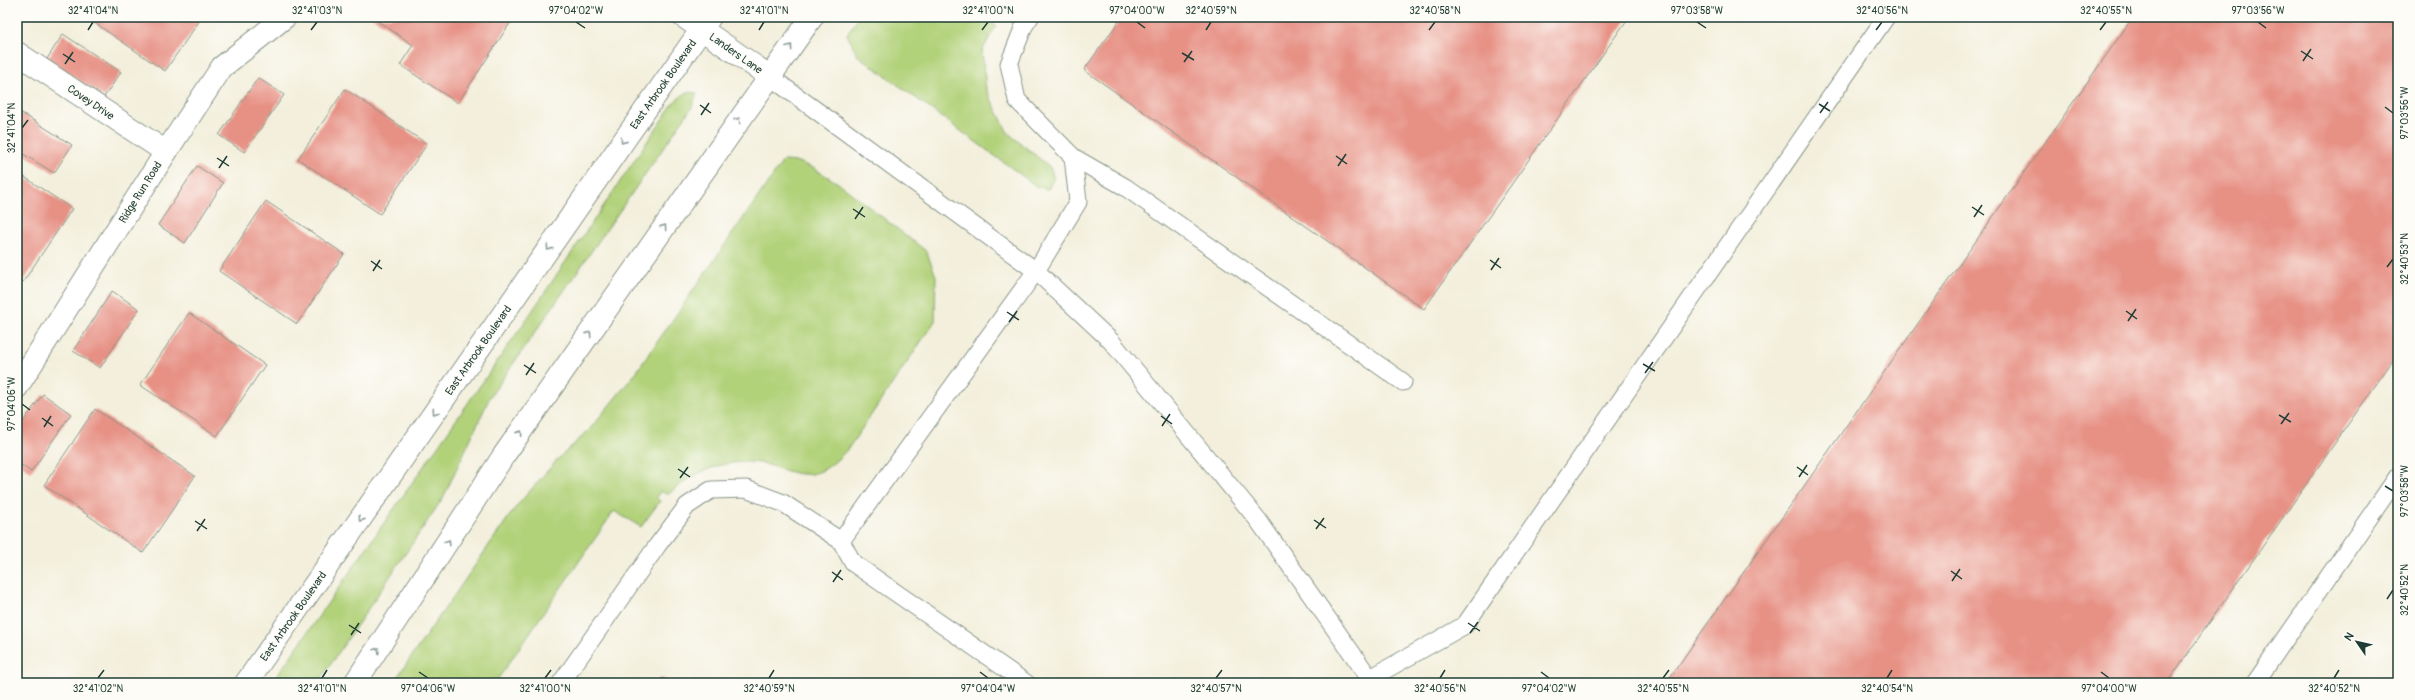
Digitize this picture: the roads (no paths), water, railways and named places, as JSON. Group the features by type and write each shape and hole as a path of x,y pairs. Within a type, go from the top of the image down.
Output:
{"street":[{"name":"Ridge Run Road","path":"17,387 166,152 222,67 285,17"},
{"path":"355,683 504,455 769,76 812,17"},
{"name":"Landers Lane","path":"699,21 769,76"},
{"name":"East Arbrook Boulevard","path":"246,683 699,21"},
{"name":"Covey Drive","path":"17,53 166,152"}],"lane":[{"path":"1030,17 1024,26 1008,64 1017,100 1073,157 1125,187 1403,382"},
{"path":"769,76 1036,271 1111,341 1258,520 1371,681 1465,625 1886,17"},
{"path":"841,541 1036,271 1078,202 1073,157"},
{"path":"2255,683 2398,476"},
{"path":"561,683 656,546 687,506 711,490 746,489 783,503 841,541 853,563 1026,683"}]}
